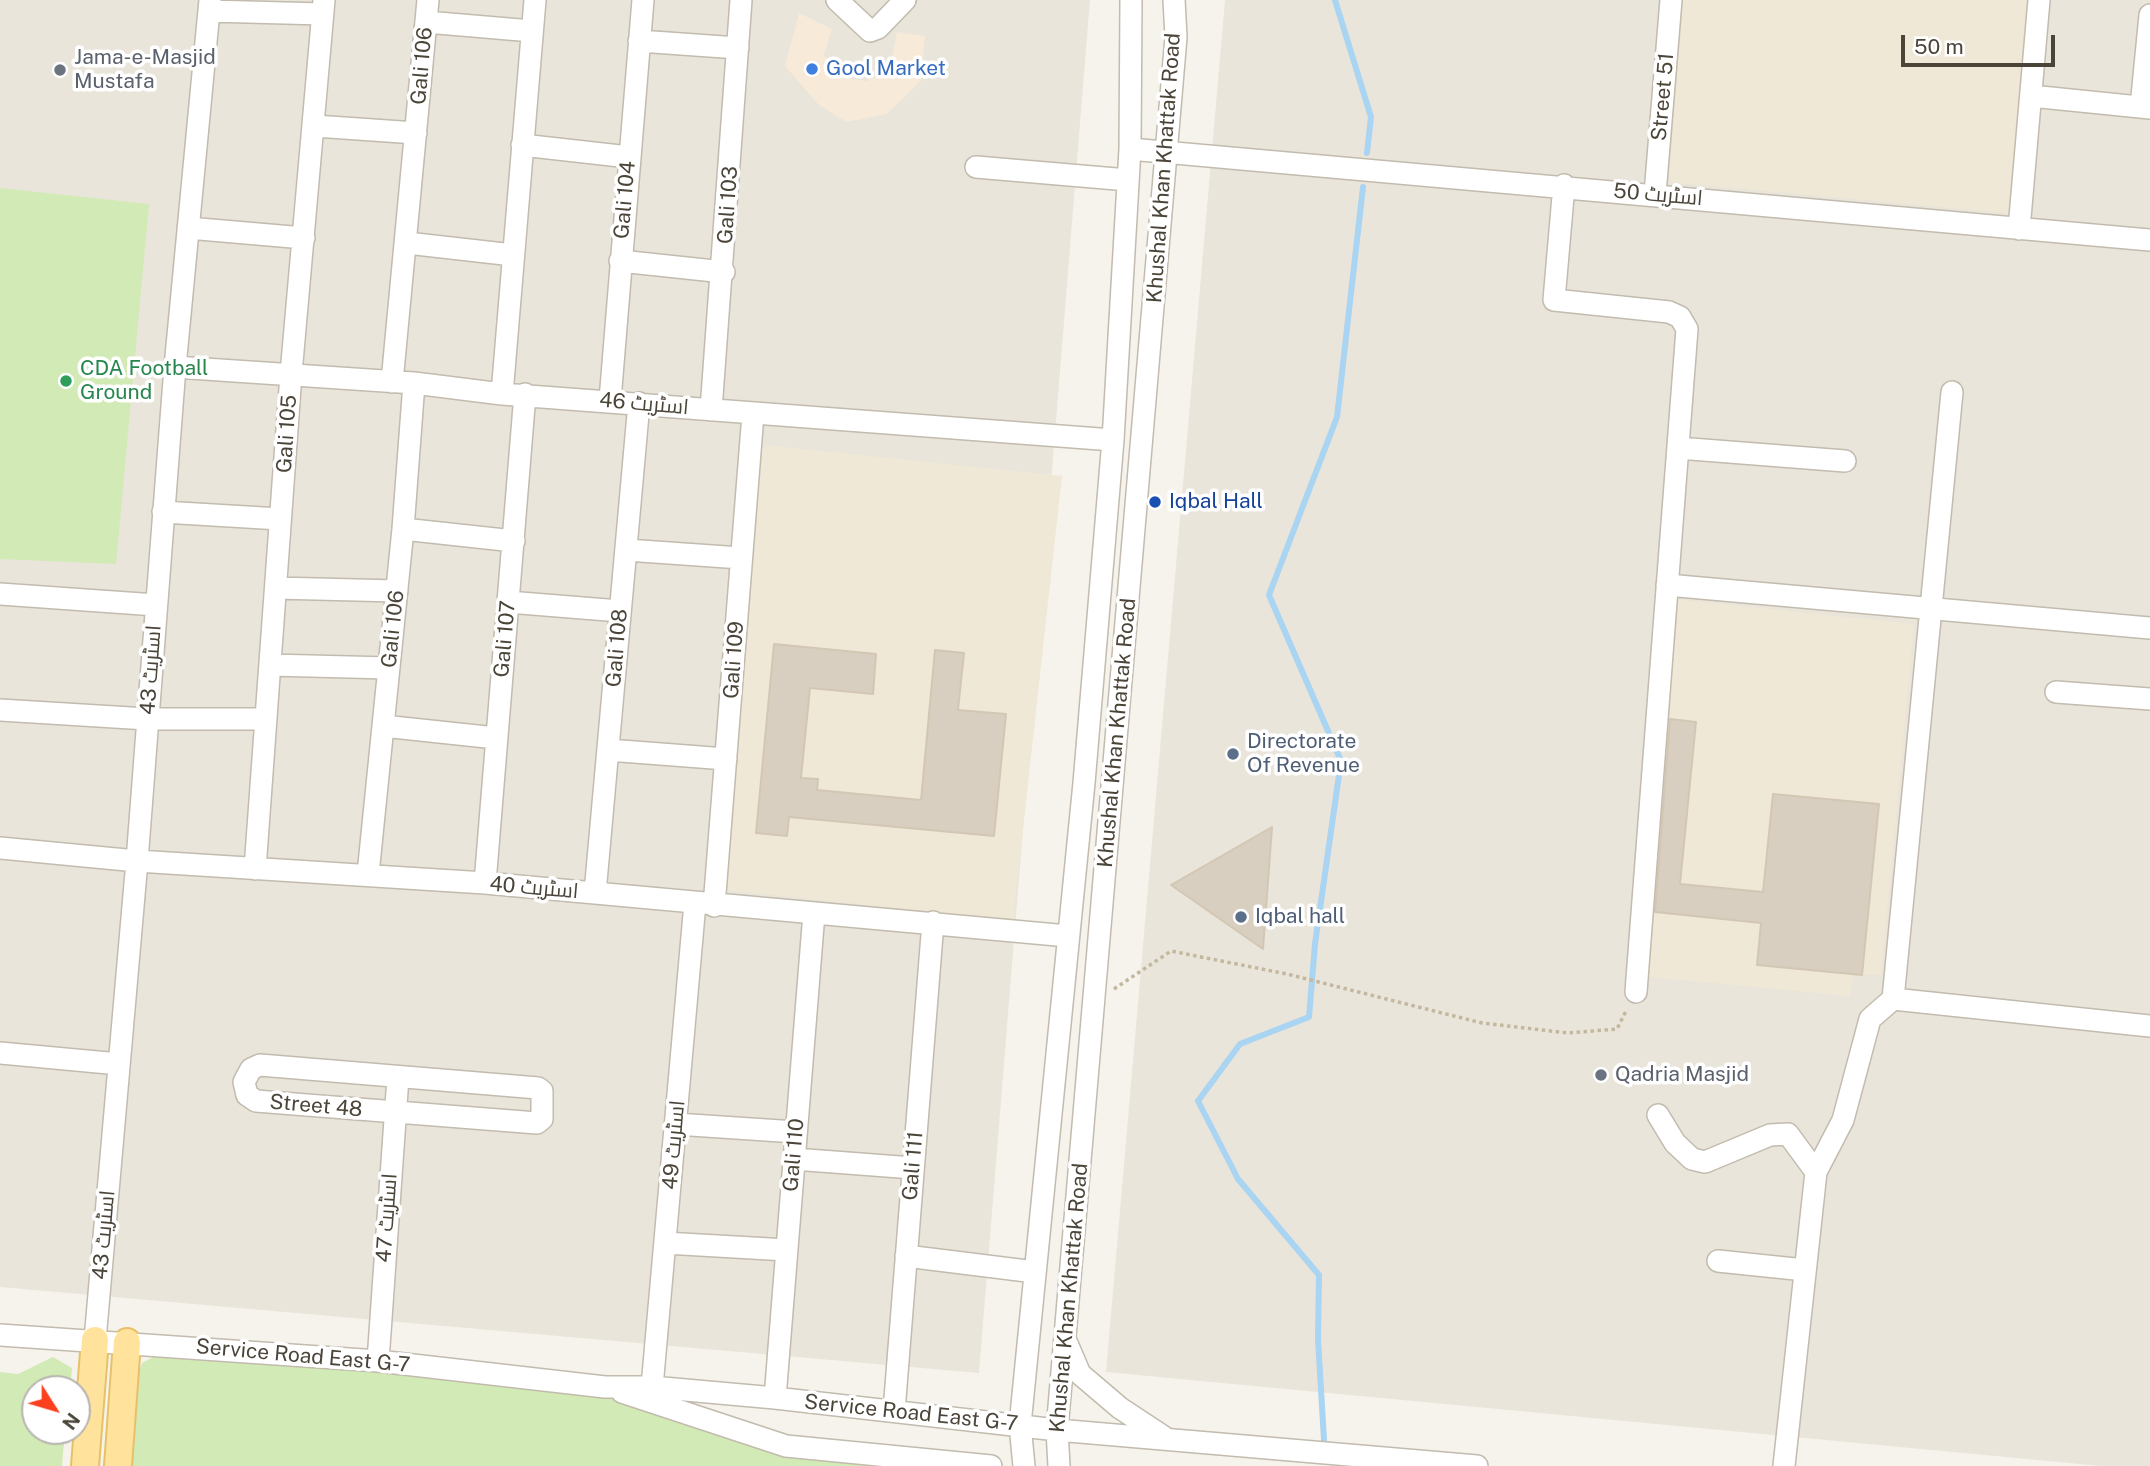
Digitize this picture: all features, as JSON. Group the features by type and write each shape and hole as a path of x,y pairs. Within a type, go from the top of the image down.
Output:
{"main road":[{"path":"85,1466 95,1340"},
{"path":"118,1466 127,1342"}],"street":[{"name":"Gali 106","path":"392,382 428,0"},
{"path":"502,394 535,0"},
{"name":"Gali 104","path":"610,400 643,0"},
{"name":"Gali 103","path":"711,410 724,272 741,0"},
{"path":"837,0 870,31 878,28 905,0"},
{"name":"Khushal Khan Khattak Road","path":"1024,1466 1020,1425 1084,783 1112,440 1130,149 1131,0"},
{"name":"Khushal Khan Khattak Road","path":"1059,1466 1056,1430 1176,37 1174,0"},
{"name":"Street 51","path":"1655,194 1671,0"},
{"path":"2019,229 2039,0"},
{"path":"209,6 323,7"},
{"name":"اسٹریٹ 43","path":"95,1340 137,861 175,368 209,6"},
{"name":"Gali 105","path":"255,869 291,374 315,126 323,7"},
{"path":"2031,96 2146,107 2150,15"},
{"path":"426,22 532,31"},
{"path":"639,41 738,48"},
{"path":"315,126 416,132"},
{"path":"522,145 629,157"},
{"name":"اسٹریٹ 50","path":"1130,149 1564,185 2150,240"},
{"path":"976,167 1128,180"},
{"path":"1564,185 1554,300 1669,312 1680,317 1687,330 1636,992"},
{"path":"188,229 304,237"},
{"path":"407,243 513,255"},
{"path":"620,261 724,272"},
{"name":"اسٹریٹ 46","path":"175,368 414,383 502,394 610,400 753,414 1112,440"},
{"name":"Gali 106","path":"368,874 403,529 414,383"},
{"path":"1784,1466 1816,1172 1843,1120 1870,1019 1893,999 1952,392"},
{"name":"Gali 107","path":"485,883 525,394"},
{"name":"Gali 108","path":"595,893 639,403"},
{"name":"Gali 109","path":"705,905 726,758 753,414"},
{"path":"1678,448 1845,461"},
{"path":"163,512 281,519"},
{"path":"403,529 514,541"},
{"path":"626,550 741,558"},
{"path":"1667,585 2150,628"},
{"path":"275,587 397,591"},
{"path":"0,594 156,605"},
{"path":"508,602 620,611"},
{"path":"270,665 389,668"},
{"path":"2056,692 2150,699"},
{"path":"0,710 147,719 266,719"},
{"path":"383,726 496,738"},
{"path":"608,750 726,758"},
{"path":"1084,783 1112,785"},
{"name":"اسٹریٹ 40","path":"0,848 137,861 485,883 1068,936"},
{"name":"اسٹریٹ 49","path":"652,1387 676,1124 705,905"},
{"name":"Gali 110","path":"775,1398 814,913"},
{"name":"Gali 111","path":"894,1411 933,922"},
{"path":"1893,999 2150,1026"},
{"path":"0,1053 119,1064"},
{"name":"Street 48","path":"260,1065 398,1077 538,1088 542,1091 541,1123 395,1114 256,1101 247,1095 244,1082 251,1069 260,1065"},
{"name":"اسٹریٹ 47","path":"378,1361 398,1077"},
{"path":"1658,1115 1675,1143 1692,1160 1705,1162 1770,1135 1788,1134 1816,1172"},
{"path":"676,1124 796,1132"},
{"path":"794,1159 913,1168"},
{"path":"665,1243 787,1250"},
{"path":"906,1256 1035,1272"},
{"path":"1718,1261 1805,1270"},
{"name":"Service Road East G-7","path":"0,1335 378,1361 605,1387 652,1387 775,1398 1056,1430 1477,1466"},
{"path":"1065,1337 1080,1374 1120,1408 1166,1439"},
{"name":"Service Road East G-7","path":"605,1387 786,1446 991,1466"},
{"name":"Service Road East G-7","path":"1315,1466 1384,1457"}],"path":[{"path":"1093,1004 1171,951 1299,977 1482,1023 1568,1033 1617,1029 1636,992"}],"shaded area":[{"path":"0,0 1090,0 979,1373 0,1287"},
{"path":"1225,0 2150,0 2150,1466 2101,1466 1106,1372"},
{"path":"1683,0 2027,0 2008,213 1669,182"},
{"name":"Gool Market","path":"799,13 832,29 824,55 844,78 866,81 889,72 897,32 925,36 921,81 887,114 846,122 818,104 785,66"},
{"path":"763,445 1062,476 1013,920 715,889"},
{"path":"1672,599 1914,624 1881,975 1853,974 1850,996 1641,976"}],"green space":[{"name":"CDA Football Ground","path":"0,188 149,204 116,564 0,559"},
{"path":"157,1355 352,1368 601,1393 798,1454 880,1466 128,1466 137,1377 142,1363"},
{"path":"53,1357 72,1368 71,1375 21,1375 21,1445 64,1445 62,1466 0,1466 0,1372 18,1374"}],"building":[{"path":"774,644 876,654 873,694 810,688 801,778 818,779 817,790 921,800 935,650 964,653 958,710 1006,714 994,836 789,817 787,836 756,833"},
{"path":"1670,719 1696,722 1680,884 1763,892 1773,794 1879,804 1862,975 1757,965 1761,923 1655,912"},
{"name":"Iqbal hall","path":"1272,827 1263,949 1171,885"}],"waterway":[{"path":"1335,0 1371,117 1367,153"},
{"path":"1324,1440 1318,1339 1319,1275 1238,1179 1198,1101 1240,1044 1309,1017 1315,944 1341,761 1269,595 1337,417 1363,187"}],"place":[{"name":"Gool Market","path":"812,69"},
{"name":"Jama-e-Masjid Mustafa","path":"60,70"},
{"name":"CDA Football Ground","path":"66,381"},
{"name":"Iqbal Hall","path":"1155,502"},
{"name":"Directorate Of Revenue","path":"1233,754"},
{"name":"Iqbal hall","path":"1241,917"},
{"name":"Qadria Masjid","path":"1601,1075"}]}
